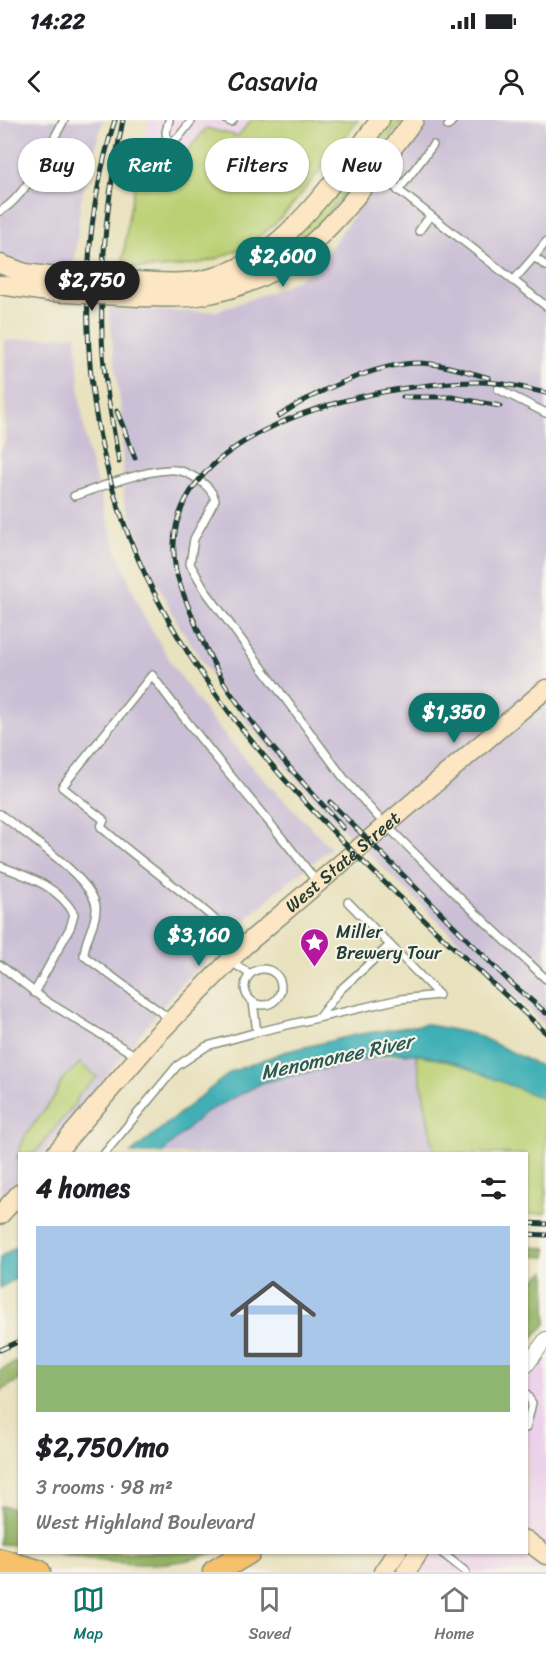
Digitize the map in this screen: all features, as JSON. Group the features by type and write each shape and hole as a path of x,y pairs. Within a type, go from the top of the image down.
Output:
{"highway":[{"path":"215,1572 245,1554"},
{"path":"6,1563 38,1572"}],"street":[{"path":"366,138 380,120"},
{"path":"400,138 414,120"},
{"path":"138,289 204,280 253,261 287,234 322,192"},
{"path":"0,285 48,284 138,289 181,298 211,294 242,286 274,272 312,246 357,192"},
{"path":"3,267 48,284"},
{"name":"West State Street","path":"57,1152 138,1057 244,946 546,689"},
{"path":"0,1215 18,1195"},
{"path":"528,1363 546,1339"},
{"path":"528,1542 546,1555"},
{"path":"383,1572 396,1554"},
{"path":"406,1572 418,1554"}],"lane":[{"path":"0,211 9,205 32,176 64,120"},
{"path":"169,120 167,139 172,141 178,138 192,120"},
{"path":"227,120 231,123 233,120"},
{"path":"403,184 433,145"},
{"path":"399,192 546,306"},
{"path":"419,231 430,216"},
{"path":"513,281 546,242"},
{"path":"534,257 546,266"},
{"path":"498,389 546,414"},
{"path":"74,496 110,484 171,469 200,481 212,490 215,500 194,539 190,564 207,593 341,775 386,825 546,979"},
{"path":"244,946 213,917 101,827 104,820 62,788 152,675 201,743 261,811 318,883"},
{"path":"0,814 77,876 94,897 96,908 92,930 84,946 84,956 171,1021"},
{"path":"0,866 46,885 67,902 74,914 70,928 34,993"},
{"path":"106,1152 177,1066 207,1046 400,999 439,995 348,902"},
{"path":"319,1017 340,990 390,945"},
{"path":"230,961 250,974"},
{"path":"0,965 34,993 138,1057"},
{"path":"253,1002 265,1005 271,1003 279,994 281,988 273,972 260,969 250,974 245,989 253,1002 257,1032"},
{"path":"528,1397 532,1403 528,1420"},
{"path":"444,1554 466,1572"}],"shaded area":[{"path":"0,120 103,120 95,149 95,138 18,138 18,192 83,192 73,277 0,264"},
{"path":"149,120 251,120 238,136 206,128 193,145 193,138 145,138"},
{"path":"428,120 546,120 546,1026 343,829 270,750 219,687 179,625 151,571 124,497 121,410 108,308 217,311 284,287 316,268 370,192 403,192 403,151"},
{"path":"76,335 80,399 88,452 115,546 143,615 174,667 209,717 256,771 331,848 271,896 180,985 45,1152 18,1152 18,1180 0,1198 0,451 5,444 5,341"},
{"path":"416,1054 434,1152 164,1152 204,1113 264,1082 362,1061"},
{"path":"546,1351 546,1546 528,1532 528,1378"},
{"path":"528,1551 546,1565 546,1572 415,1572 426,1554 528,1554"}],"green space":[{"path":"251,120 358,120 344,138 321,138 321,169 309,185 309,138 205,138 205,192 303,192 263,233 237,250 206,262 168,267 122,267 133,192 193,192 193,144 206,128 238,136"},
{"path":"385,120 403,120 389,138 373,138"},
{"path":"328,192 346,192 328,214 282,257 243,276 220,282"},
{"path":"416,1054 473,1068 546,1100 546,1213 528,1214 528,1152 434,1152"},
{"path":"80,1063 97,1077 80,1093 74,1105 35,1152 19,1152 25,1136 54,1097 62,1080"},
{"path":"528,1247 546,1248 546,1257 528,1256"},
{"path":"546,1271 546,1324 528,1342 528,1284"},
{"path":"18,1361 18,1381 0,1391 0,1370"},
{"path":"0,1506 18,1509 18,1545 0,1544"},
{"path":"62,1554 209,1554 193,1559 155,1564 95,1560"}],"water":[{"name":"Menomonee River","path":"426,1024 477,1035 546,1069 546,1100 450,1061 416,1054 390,1054 264,1082 204,1113 163,1152 132,1152 231,1072 284,1052 355,1035"},
{"path":"18,1246 18,1278 0,1288 0,1257"}],"railway":[{"path":"115,120 100,177 91,234 88,292 89,350 105,460 138,560 186,650 246,734 315,813 390,887 546,1033"},
{"path":"119,462 104,366 102,280 113,173 123,120"},
{"path":"279,416 326,389 382,368 416,363 435,364 489,378"},
{"path":"343,828 251,721 216,668 196,627 176,571 177,522 198,482 233,449 280,423 332,404 436,384 488,382 546,393"},
{"path":"403,397 452,397 500,406"},
{"path":"117,411 135,458"},
{"path":"330,802 512,984 546,1013"},
{"path":"528,1223 546,1224"},
{"path":"528,1234 546,1235"},
{"path":"0,1350 18,1342"}],"place":[{"name":"Miller Brewery Tour","path":"315,968"}]}
